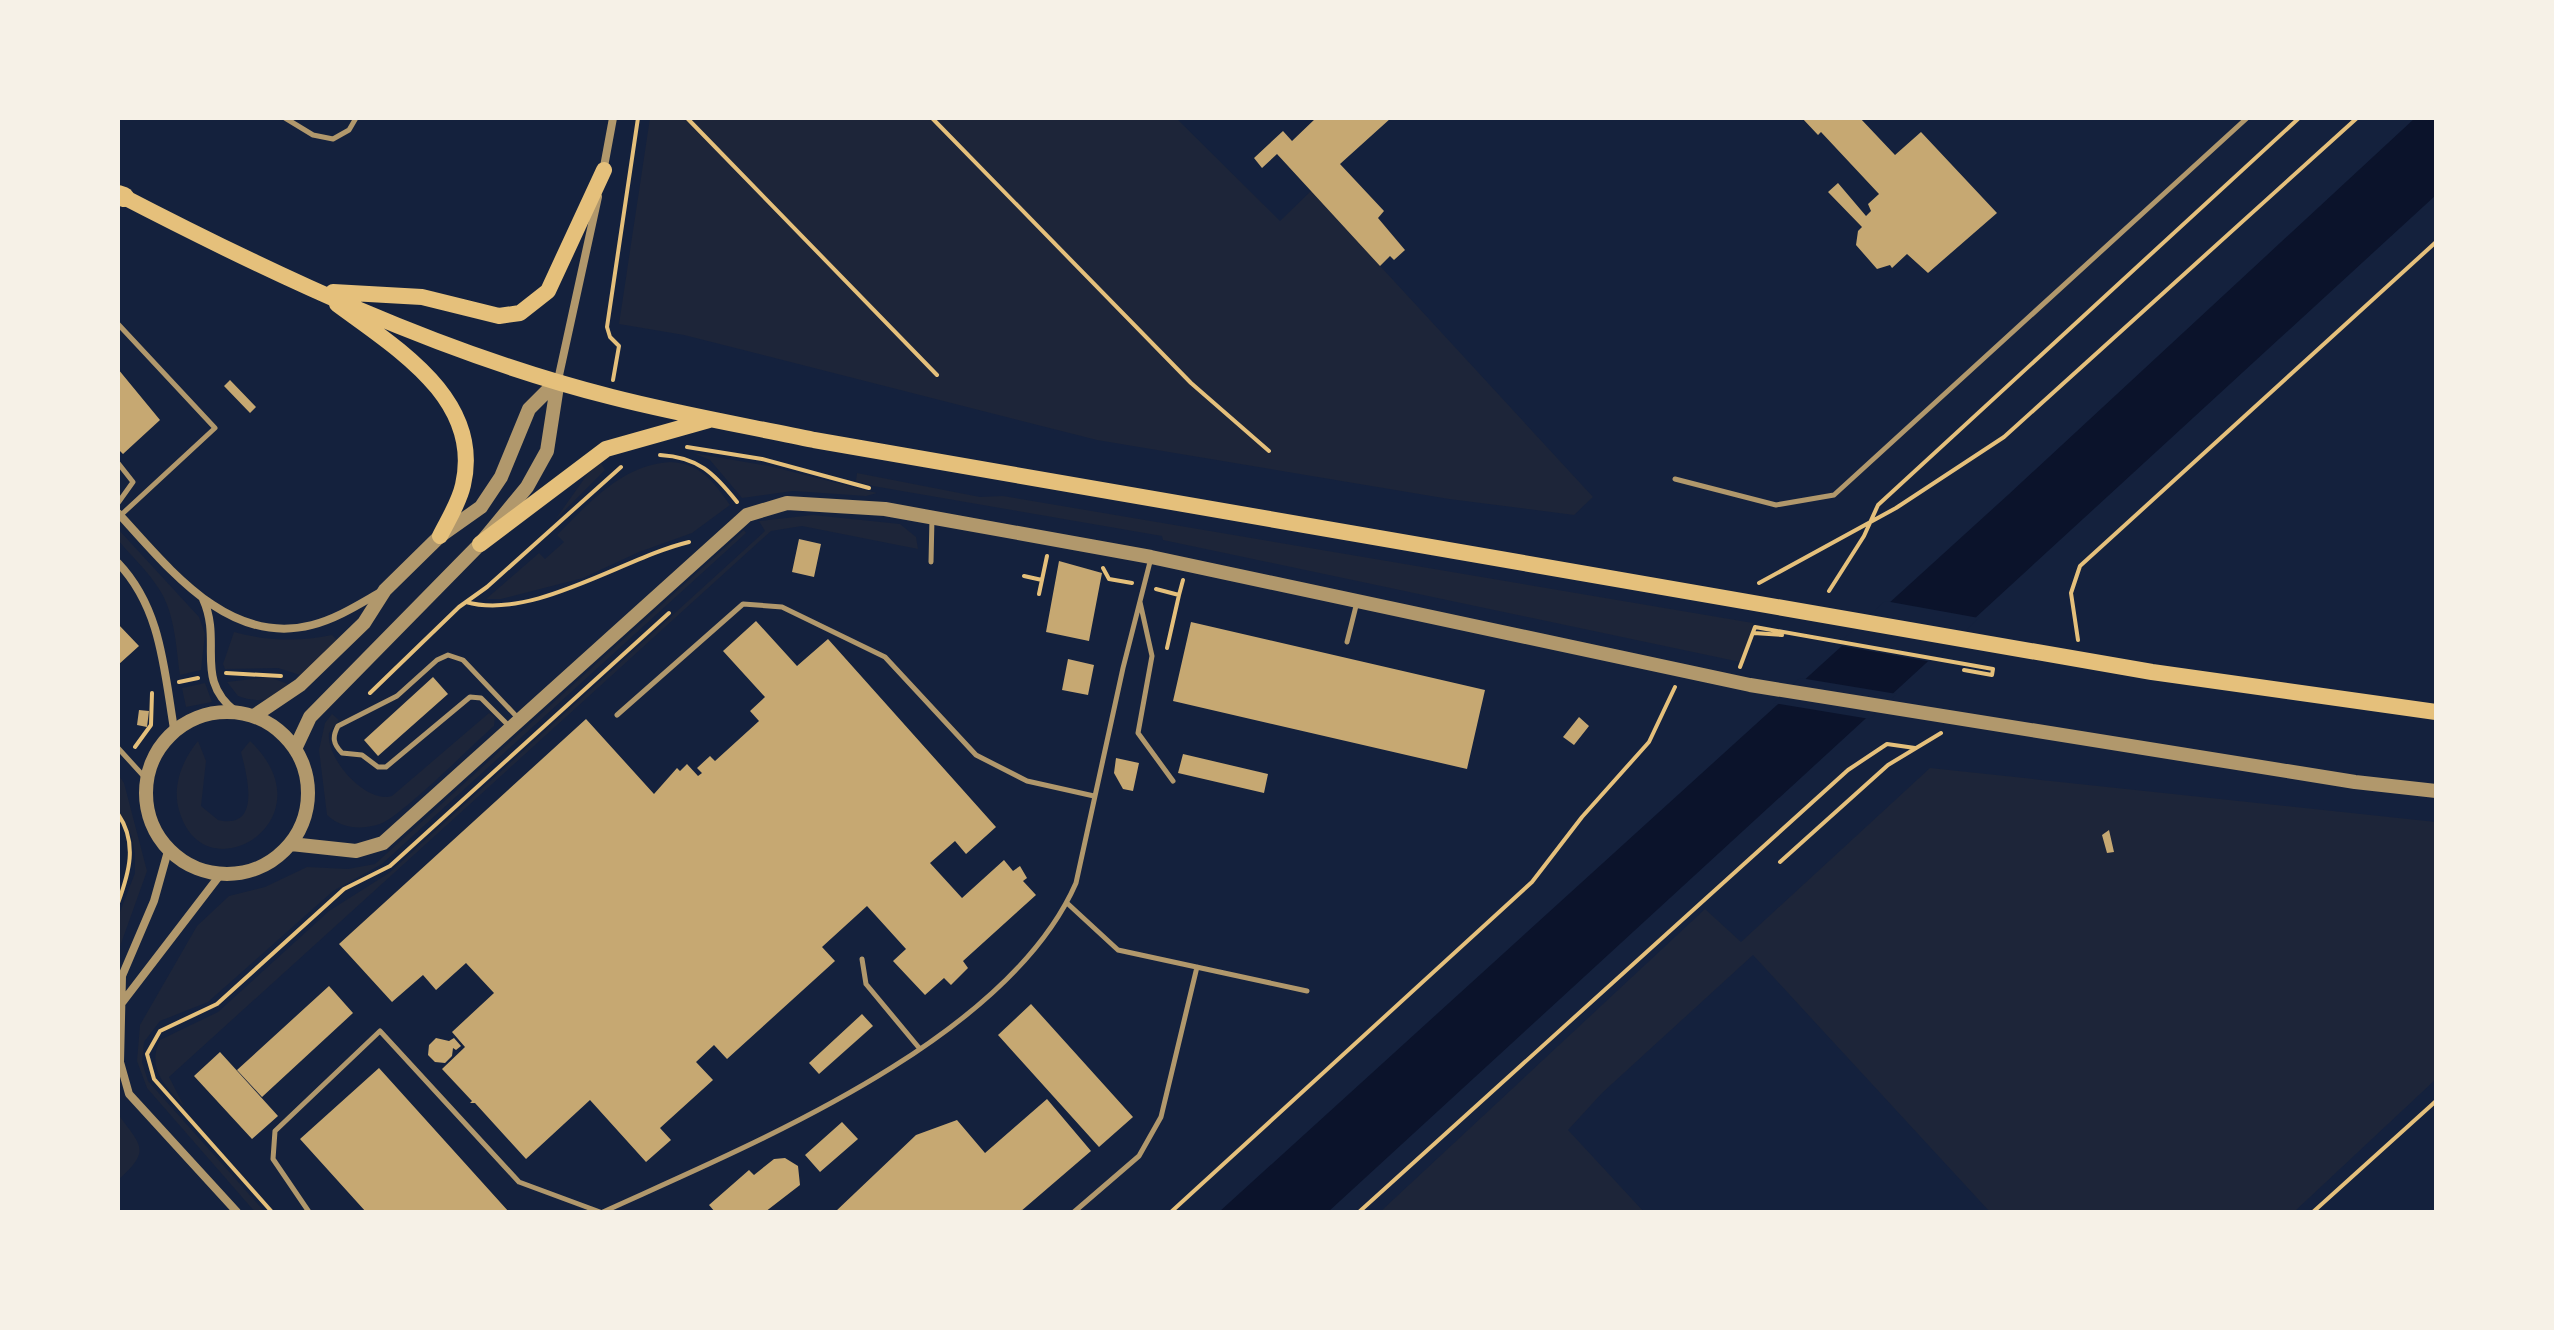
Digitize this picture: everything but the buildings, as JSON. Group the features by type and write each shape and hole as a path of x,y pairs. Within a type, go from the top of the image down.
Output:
{"main road":[{"path":"320,291 422,297 499,316 520,313 548,291 604,170"},
{"path":"120,195 320,291 463,350 610,397 814,440 2076,659 2306,696 2436,712"},
{"path":"320,291 425,372 458,420 467,448 465,475 460,497 440,536"},
{"path":"480,544 606,449 714,419"}],"street":[{"path":"295,749 310,717 480,544 527,487 541,464 550,437 558,380 613,118"},
{"path":"254,716 310,675 364,623 385,590 440,536 470,516 492,494 529,409 558,380"},
{"path":"291,844 356,851 375,847 747,515 787,503 885,509 1151,557 1750,685 2355,782 2436,791"},
{"path":"119,515 202,599 236,618 283,628 310,626 333,618 385,590"},
{"path":"118,563 142,593 153,615 174,729"},
{"path":"202,599 211,622 210,667 215,689 223,702 236,712"},
{"path":"210,712 236,712 254,716 277,728 295,749 306,772 308,798 303,822 291,844 256,869 220,875 191,867 168,851 152,822 149,782 154,761 174,729 210,712"},
{"path":"168,851 154,901 122,976 120,1062 129,1094 237,1212"},
{"path":"119,1005 220,875"}],"lane":[{"path":"285,118 313,135 333,139 349,130 356,118"},
{"path":"1675,479 1776,505 1834,495 2247,118"},
{"path":"118,324 215,428 119,515"},
{"path":"118,463 133,482 118,503"},
{"path":"931,562 932,517"},
{"path":"309,1212 273,1159 275,1131 380,1031 519,1182 601,1212 756,1142 948,1033 995,990 1041,940 1067,903 1076,883 1151,557"},
{"path":"1347,642 1357,601"},
{"path":"1140,602 1152,656 1138,733 1173,781"},
{"path":"617,715 743,604 782,607 885,657 976,755 1027,781 1094,796"},
{"path":"448,655 463,660 514,723 481,698 470,697 386,767 378,767 362,755 342,753 336,747 334,735 338,726 397,696 437,660 448,655"},
{"path":"118,748 149,782"},
{"path":"1067,903 1118,950 1307,991"},
{"path":"862,959 866,984 920,1049"},
{"path":"1074,1212 1139,1156 1161,1117 1197,967"}],"path":[{"path":"607,327 638,118"},
{"path":"687,118 937,375"},
{"path":"932,118 1191,383 1269,451"},
{"path":"1829,591 1872,521 1878,505 2013,377 2299,118"},
{"path":"1753,601 1759,583 1772,573 1872,521 1962,467 2029,417 2357,118"},
{"path":"2076,659 2079,639 2071,593 2080,566 2436,242"},
{"path":"727,513 738,503 712,471 684,456 656,455 679,446 762,459 881,491"},
{"path":"615,469 628,464"},
{"path":"466,602 493,606 549,593 595,580 664,548 693,541"},
{"path":"1024,576 1042,580"},
{"path":"1167,648 1179,595"},
{"path":"272,1212 154,1079 147,1054 153,1038 171,1024 217,1004 344,889 390,866 679,604"},
{"path":"1728,680 1740,671 1755,627 1993,669 1992,675 1964,670"},
{"path":"1754,633 1779,638 1782,635"},
{"path":"1171,1212 1532,882 1582,817 1655,734 1684,671"},
{"path":"1780,862 1881,771 1964,719"},
{"path":"1359,1212 1848,770 1887,744 1915,748"},
{"path":"118,814 131,843 130,868 118,903"},
{"path":"2313,1212 2436,1101"}],"shaded area":[{"path":"650,118 1176,118 1280,221 1311,191 1593,497 1574,515 1449,499 1097,440 684,335 619,324"},
{"path":"2415,118 2436,118 2436,195 1328,1212 1219,1212 2009,494"},
{"path":"693,453 769,466 877,493 866,496 793,491 742,498 710,460"},
{"path":"670,462 690,466 705,475 730,505 692,533 639,552 583,578 501,599 486,599 539,553 545,559 564,542 557,535 608,487 637,470"},
{"path":"601,463 605,470 555,520 589,472"},
{"path":"857,473 980,497 1003,496 1753,623 1745,663 1163,540 1162,536 873,486 856,481"},
{"path":"813,515 900,524 916,537 918,549 802,526 771,531 169,1077 184,1106 177,1099 157,1068 155,1059 160,1040 218,1012 329,911 389,873 765,531 759,521"},
{"path":"118,529 199,617 205,634 201,670 180,675 174,630 164,598 150,576 118,540"},
{"path":"744,530 746,533 382,864 333,891 208,1002 160,1021 144,1042 142,1062 148,1081 265,1212 255,1212 147,1088 137,1061 140,1025 197,926 229,896 265,887 307,867 348,869 375,864"},
{"path":"234,632 283,640 332,635 337,640 300,675 278,668 225,669 223,664"},
{"path":"269,677 288,684 278,694 266,699 252,700 238,696 227,682"},
{"path":"205,683 212,702 186,707 182,688"},
{"path":"489,713 495,717 494,726 390,818 380,824 359,827 345,826 327,815 319,750 325,723 332,714 339,720 329,733 334,755 360,786 382,797 392,796"},
{"path":"198,741 206,761 201,806 218,820 232,821 241,817 246,809 248,787 241,752 250,741 272,770 277,797 270,821 255,838 234,848 212,847 192,836 179,810 177,792 180,774"},
{"path":"1930,768 2436,822 2436,1079 2294,1212 1990,1212 1753,955 1602,1093 1568,1130 1644,1212 1380,1212 1705,909 1741,942"},
{"path":"118,774 124,783 147,871 118,952 118,917 135,873 135,854 131,835 118,808"},
{"path":"118,1114 137,1141 139,1154 136,1162 118,1180"}],"pier":[{"path":"1885,601 1979,618 1932,662 1837,645"},
{"path":"1800,678 1897,694 1870,719 1773,703"}]}
